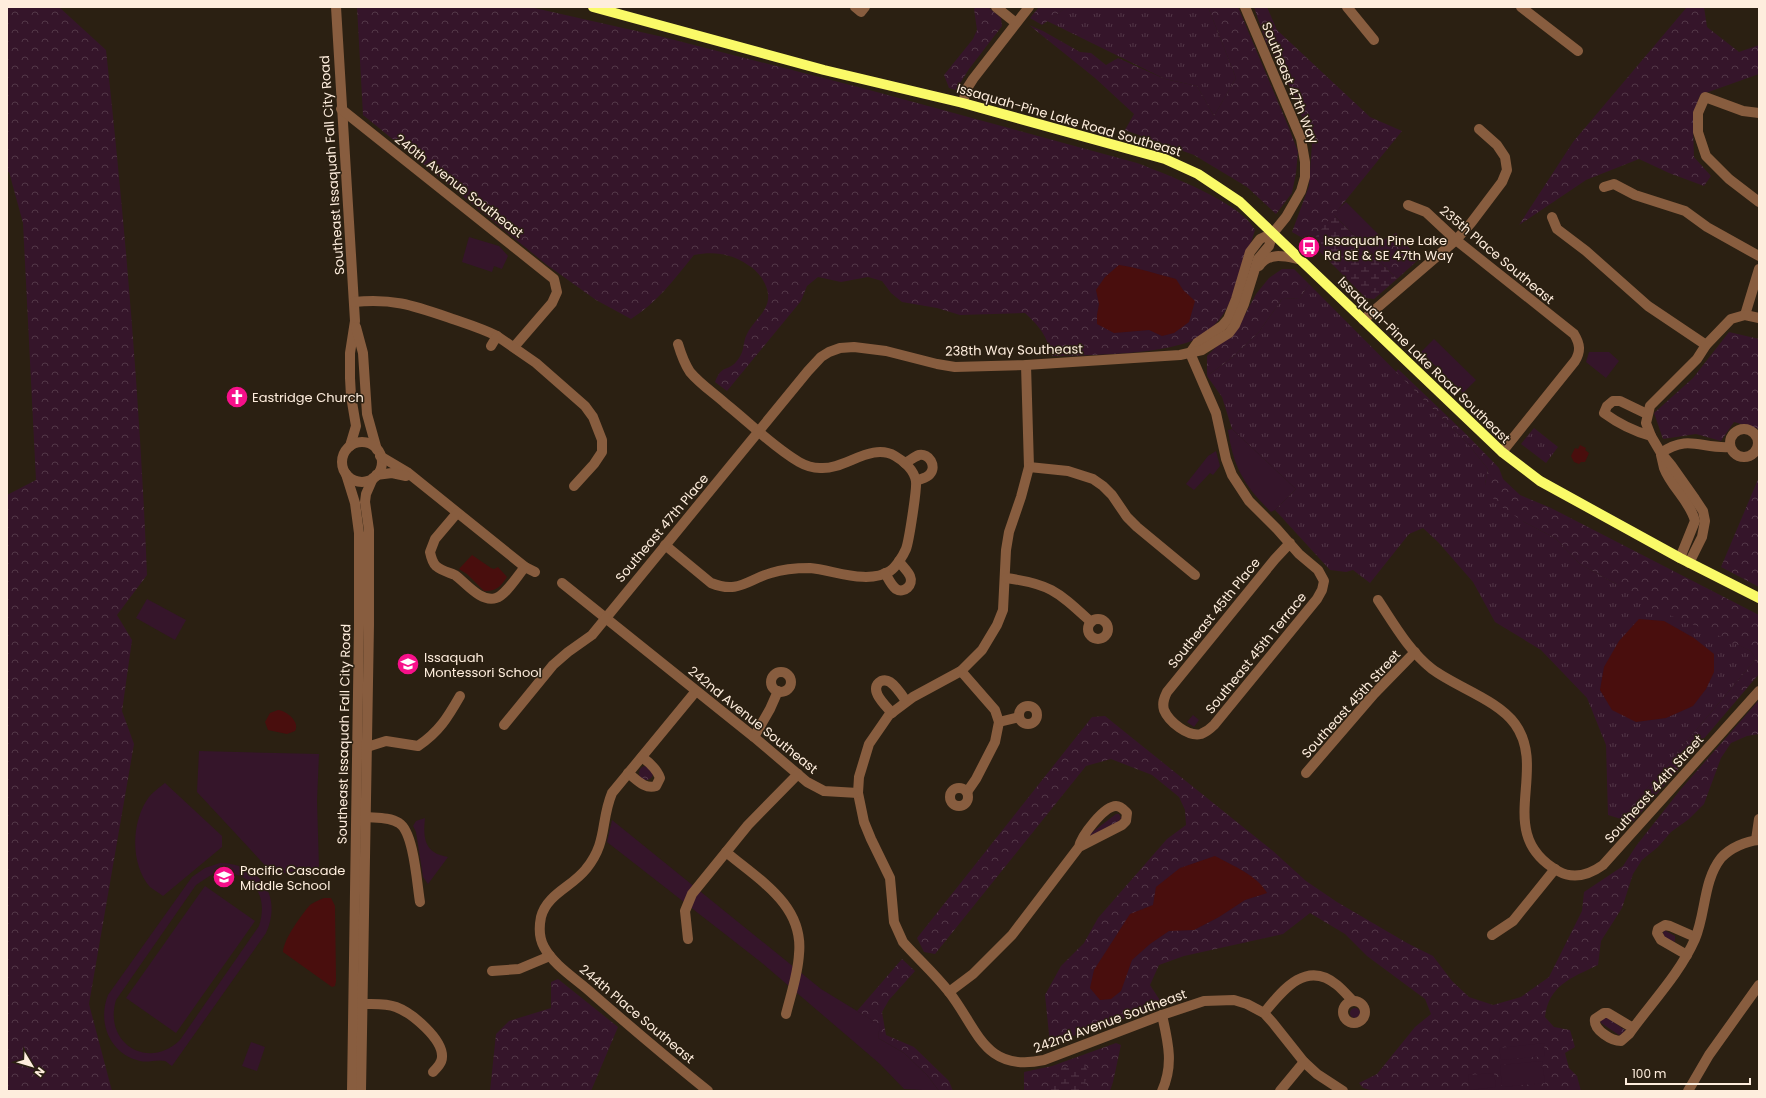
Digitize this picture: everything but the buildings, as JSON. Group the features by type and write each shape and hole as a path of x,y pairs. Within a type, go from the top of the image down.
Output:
{"main road":[{"name":"Issaquah-Pine Lake Road Southeast","path":"593,7 824,70 963,103 1110,143 1182,166 1217,185 1240,202 1502,452 1540,481 1689,563 1759,598"}],"street":[{"name":"Southeast Issaquah Fall City Road","path":"336,7 355,321 363,353 367,414 379,453"},
{"path":"996,7 1016,23"},
{"path":"963,103 966,90 973,79 1029,7"},
{"name":"Southeast 47th Way","path":"1245,7 1304,149 1305,177 1301,191 1286,217 1273,233"},
{"path":"1347,7 1374,40"},
{"path":"1521,7 1578,51"},
{"path":"1759,113 1744,111 1705,97 1698,113 1698,132 1706,156 1729,179 1759,202"},
{"name":"240th Avenue Southeast","path":"341,109 554,279 557,292 552,303 514,347"},
{"path":"1363,320 1456,240 1502,182 1507,170 1507,160 1497,145 1479,129"},
{"path":"1604,186 1614,184 1635,195 1685,211 1707,227 1759,256"},
{"name":"235th Place Southeast","path":"1408,205 1426,212 1456,240 1574,334 1580,348 1575,361 1502,452"},
{"path":"1552,217 1557,229 1586,251 1648,306 1706,345"},
{"path":"1273,233 1260,239 1250,252 1246,261 1236,299 1228,319 1222,326 1197,343 1190,353 1216,413 1226,459 1232,475 1249,501 1290,543"},
{"name":"238th Way Southeast","path":"840,348 866,348 886,351 955,367 1165,357 1202,350 1229,333 1235,325 1244,304 1258,259 1269,246 1273,233"},
{"name":"238th Way Southeast","path":"1252,277 1261,263 1267,258 1275,256 1298,259"},
{"path":"1745,315 1759,269"},
{"path":"354,302 373,300 406,304 480,328 497,336 536,363 585,406 593,417 602,440 602,452 594,464 574,486"},
{"path":"1680,558 1695,521 1694,515 1664,469 1660,453 1646,423 1647,414 1650,406 1697,359 1706,345 1731,318 1745,315 1759,318"},
{"name":"Southeast Issaquah Fall City Road","path":"350,446 356,426 351,396 350,378 350,353 355,321"},
{"path":"491,346 497,336"},
{"path":"665,545 711,582 723,586 746,584 770,573 800,568 863,576 888,572 899,561 906,550 916,492 914,477 905,463 895,456 885,452 864,456 834,467 821,468 809,467 786,453 759,432 691,373 678,344"},
{"name":"Southeast 47th Place","path":"504,725 553,665 568,652 586,641 821,357 840,348"},
{"path":"858,793 859,777 869,744 878,729 892,713 906,701 961,671 982,650 997,625 1003,610 1006,578 1006,550 1009,532 1029,467 1026,364"},
{"path":"1647,414 1620,401 1613,401 1607,406 1604,413 1621,425 1651,436"},
{"path":"414,479 392,473 375,476 369,480 358,481 346,474 342,461 345,452 350,446 360,442 367,443 407,472 456,513 525,567 536,572"},
{"path":"1660,453 1679,443 1721,448 1730,447"},
{"path":"375,476 380,468 379,453"},
{"path":"1660,453 1671,465 1702,511 1705,520 1702,537 1689,563"},
{"path":"905,463 921,455 928,457 932,462 933,468 930,474 914,477"},
{"path":"1029,467 1068,472 1093,479 1103,486 1127,517 1137,527 1195,575"},
{"name":"Southeast Issaquah Fall City Road","path":"346,474 356,511 359,533 352,1091"},
{"name":"Southeast Issaquah Fall City Road","path":"361,1091 369,624 369,530 365,502 366,494 375,476"},
{"path":"456,513 432,543 430,552 431,558 439,568 453,574 465,582 473,591 490,599 502,595 525,567"},
{"name":"Southeast 45th Terrace","path":"1200,734 1207,731 1214,725 1317,599 1322,590 1324,581 1318,570 1299,554 1290,543"},
{"name":"Southeast 45th Place","path":"1200,734 1186,732 1166,715 1163,702 1166,692 1275,559 1290,543"},
{"path":"888,572 896,589 907,589 911,584 911,577 899,561"},
{"path":"1006,578 1028,581 1053,589 1091,622"},
{"name":"242nd Avenue Southeast","path":"562,583 754,737 815,788 824,791 858,793 869,833 890,878 894,922 897,933 903,942 949,992 981,1041 997,1055 1016,1063 1028,1064 1044,1060 1162,1015 1204,1002 1234,1000 1247,1004 1264,1013 1304,1062 1317,1074 1343,1091"},
{"name":"Southeast 44th Street","path":"1378,600 1415,652 1433,670 1507,715 1520,732 1525,746 1526,758 1526,832 1531,845 1546,863 1565,875 1574,877 1586,875 1603,865 1759,691"},
{"name":"Southeast 45th Street","path":"1306,773 1374,694 1415,652"},
{"path":"961,671 995,710 999,722 995,742 976,779 966,792"},
{"path":"892,713 876,692 876,687 879,682 884,680 890,682 906,701"},
{"path":"492,971 519,969 550,956 540,937 539,929 544,910 549,901 585,871 600,846 604,834 608,804 612,793 696,691"},
{"path":"754,737 770,709 778,691"},
{"path":"367,748 386,741 418,746 431,737 444,722 460,696"},
{"path":"999,722 1019,717"},
{"path":"628,773 646,786 651,788 656,786 660,778 659,774 642,756"},
{"path":"688,939 685,911 687,902 692,894 767,804 798,774"},
{"path":"949,992 973,974 1012,935 1079,848 1081,840 1090,827 1110,808 1119,807 1127,813 1126,821 1118,828 1079,848"},
{"path":"366,817 384,818 400,823 406,831 410,842 420,902"},
{"path":"1633,1028 1663,990 1687,954 1700,924 1709,882 1721,858 1729,851 1740,845 1757,840 1759,819"},
{"path":"726,852 783,900 794,920 800,944 786,1014"},
{"path":"1492,935 1516,917 1555,869"},
{"path":"1687,954 1661,940 1657,933 1658,930 1665,925 1695,937"},
{"name":"244th Place Southeast","path":"550,956 702,1089"},
{"path":"1264,1013 1286,987 1296,979 1311,975 1330,980 1353,1001"},
{"path":"1688,1091 1709,1055 1759,985"},
{"path":"363,1004 395,1006 409,1015 435,1037 442,1051 443,1058 433,1072"},
{"path":"1162,1015 1170,1059 1168,1077 1162,1091"},
{"path":"1280,1091 1304,1062"}],"green space":[{"path":"7,7 59,7 106,50 119,181 136,378 147,575 117,615 132,640 122,711 134,744 89,1004 112,1091 7,1091 7,495 36,480 23,223 9,172 7,173"},
{"path":"357,7 530,7 663,37 862,88 1137,163 1202,190 1220,200 1247,220 1255,230 1238,283 1224,313 1216,323 1200,337 1186,343 1149,351 1052,356 1048,343 1042,332 1025,313 960,315 937,308 902,302 891,293 882,281 868,277 841,282 818,277 807,286 801,301 727,391 715,382 722,370 733,365 739,358 743,351 750,328 762,313 768,302 767,289 763,280 756,272 751,267 731,256 710,253 694,255 657,298 631,319 596,300 547,265 363,115"},
{"path":"976,7 988,7 1001,18 1002,26 969,69 956,90 949,88 944,75 973,39 977,30 974,9"},
{"path":"1039,7 1067,7 1042,25 1030,18"},
{"path":"1067,7 1208,7 1236,78 1214,116 1197,86 1165,79 1047,21"},
{"path":"1208,7 1238,7 1298,152 1292,193 1276,214 1247,187 1194,155 1125,130 1134,114 1095,78 1029,25 1043,31 1080,52 1091,53 1106,65 1118,58 1165,79 1197,86 1214,116 1236,78"},
{"path":"1254,7 1267,7 1277,30 1370,117 1402,131 1311,243 1292,232 1309,186 1312,143 1292,91 1266,42"},
{"path":"1687,7 1704,7 1707,27 1739,52 1759,45 1759,74 1700,95 1694,112 1694,157 1711,176 1704,186 1669,173 1639,159 1586,180 1519,225 1573,142"},
{"path":"1346,202 1383,239 1380,242 1383,245 1373,254 1333,214"},
{"path":"1333,214 1397,279 1374,299 1366,298 1311,243"},
{"path":"1396,233 1419,259 1397,279 1373,254 1383,245 1380,242"},
{"path":"469,237 499,246 508,256 502,269 494,266 492,272 462,262"},
{"path":"1282,269 1294,269 1309,284 1300,298 1282,299 1259,332 1233,357 1207,376 1207,356 1241,322 1256,294 1269,278"},
{"path":"1309,284 1468,444 1488,469 1485,484 1524,522 1555,538 1580,564 1616,584 1751,651 1756,659 1621,819 1608,815 1606,745 1587,698 1541,650 1495,622 1473,582 1438,542 1423,528 1409,534 1370,583 1353,570 1346,572 1330,570 1275,510 1296,489 1232,429 1222,397 1207,376 1233,357 1259,332 1282,299 1300,298"},
{"path":"1729,332 1759,339 1759,429 1734,422 1721,441 1696,434 1663,439 1654,413 1693,378"},
{"path":"1434,339 1476,380 1463,393 1421,352"},
{"path":"1589,352 1609,352 1619,361 1606,378 1586,362"},
{"path":"1398,369 1499,468 1503,479 1520,495 1551,508 1759,615 1759,674 1633,822 1625,825 1621,819 1756,659 1751,651 1702,628 1651,608 1616,584 1580,564 1555,538 1524,522 1496,503 1485,484 1488,469 1468,444 1396,372"},
{"path":"1534,428 1558,447 1546,463 1521,444"},
{"path":"1232,429 1296,489 1275,510 1271,512 1247,485 1237,466 1230,443 1228,430"},
{"path":"1216,451 1220,466 1213,475 1210,473 1194,490 1186,484 1208,456"},
{"path":"1759,477 1759,587 1721,567"},
{"path":"147,599 186,620 175,640 136,618"},
{"path":"1759,700 1759,734 1747,736 1731,743 1721,758 1704,804 1689,819 1671,832 1658,847 1642,860 1633,874 1622,908 1601,941 1598,965 1570,979 1556,990 1551,997 1547,1006 1545,1017 1554,1027 1570,1030 1575,1047 1565,1053 1569,1068 1577,1076 1581,1091 1373,1091 1363,1088 1359,1083 1377,1074 1415,1027 1431,1014 1425,999 1367,956 1345,934 1310,913 1283,934 1184,956 1159,965 1150,985 1163,1005 1050,1044 1045,995 1061,966 1084,943 1098,918 1167,839 1186,825 1185,810 1179,797 1152,775 1111,759 1086,766 935,954 924,952 917,938 1092,717 1105,716 1273,851 1306,881 1337,902 1407,943 1433,956 1452,981 1469,997 1493,1005 1521,997 1549,977 1582,911 1584,892 1623,866 1636,846 1681,789"},
{"path":"1193,715 1199,720 1194,727 1187,722"},
{"path":"199,751 319,754 317,801 319,867 274,875 197,792"},
{"path":"646,766 651,768 653,773 651,778 646,780 641,778 639,773 641,768"},
{"path":"165,783 222,836 222,847 163,896 150,887 143,878 136,855 135,842 136,830 143,807 149,797"},
{"path":"1116,814 1119,814 1121,818 1118,822 1087,840 1086,837"},
{"path":"425,818 424,832 427,844 434,852 448,857 428,884 423,877 416,832 413,826 416,821"},
{"path":"612,820 821,989 880,1025 878,1038 904,1053 927,1075 939,1091 904,1089 880,1064 762,963 607,842"},
{"path":"220,863 234,865 246,869 257,876 264,884 269,895 272,907 271,919 266,933 172,1066 165,1061 159,1060 140,1061 121,1052 109,1036 105,1026 104,1016 108,995 192,877 205,868","holes":["226,872 245,879 257,890 262,906 259,926 180,1040 168,1049 155,1053 142,1052 131,1048 122,1040 116,1029 114,1015 116,1000 196,885 211,875"]},
{"path":"205,886 255,921 176,1033 126,998"},
{"path":"1664,930 1675,936 1675,942 1662,936"},
{"path":"902,959 915,971 889,1000 882,1012 886,1035 914,1047 949,1081 953,1091 939,1091 927,1075 904,1053 878,1038 879,1025 857,1011"},
{"path":"558,979 618,1027 591,1091 490,1091 496,1034 509,1021 551,1008 551,982"},
{"path":"1355,1008 1360,1013 1355,1018 1350,1013"},
{"path":"1605,1016 1625,1030 1623,1034 1619,1035 1601,1023 1600,1020"},
{"path":"251,1042 265,1047 257,1071 242,1066"},
{"path":"1116,1043 1121,1045 1110,1091 1024,1091 1024,1072 1052,1066"},
{"path":"1544,1043 1545,1056 1501,1060 1499,1048"},
{"path":"1542,1061 1545,1083 1502,1087 1500,1065"},
{"path":"1084,1064 1089,1073 1081,1091 1049,1091 1060,1068"},
{"path":"1494,1073 1496,1087 1470,1090 1468,1075"}],"shaded area":[{"path":"1119,265 1141,269 1176,279 1183,290 1195,301 1189,322 1174,333 1162,336 1149,330 1114,333 1097,324 1099,304 1096,290 1105,277"},
{"path":"1580,445 1586,448 1585,450 1589,453 1585,462 1581,462 1579,464 1574,462 1571,456 1575,448 1578,449"},
{"path":"472,555 491,568 494,569 498,567 507,577 500,586 492,590 484,591 467,574 459,569"},
{"path":"1639,619 1664,621 1694,638 1714,654 1714,672 1706,689 1693,706 1666,718 1636,722 1612,710 1600,690 1604,667 1619,641"},
{"path":"278,710 285,712 292,718 296,724 295,731 287,734 268,730 265,722 270,713"},
{"path":"1215,856 1251,876 1267,893 1245,900 1219,917 1194,930 1169,931 1150,944 1132,960 1121,991 1111,999 1100,1000 1090,988 1094,970 1130,914 1153,905 1156,887 1180,868"},
{"path":"324,898 331,898 335,906 336,981 335,986 332,987 283,952 289,934 302,914 310,905"}],"place":[{"name":"Issaquah Pine Lake Rd SE & SE 47th Way","path":"1309,247"},
{"name":"Eastridge Church","path":"237,397"},
{"name":"Issaquah Montessori School","path":"408,664"},
{"name":"Pacific Cascade Middle School","path":"224,877"}]}
